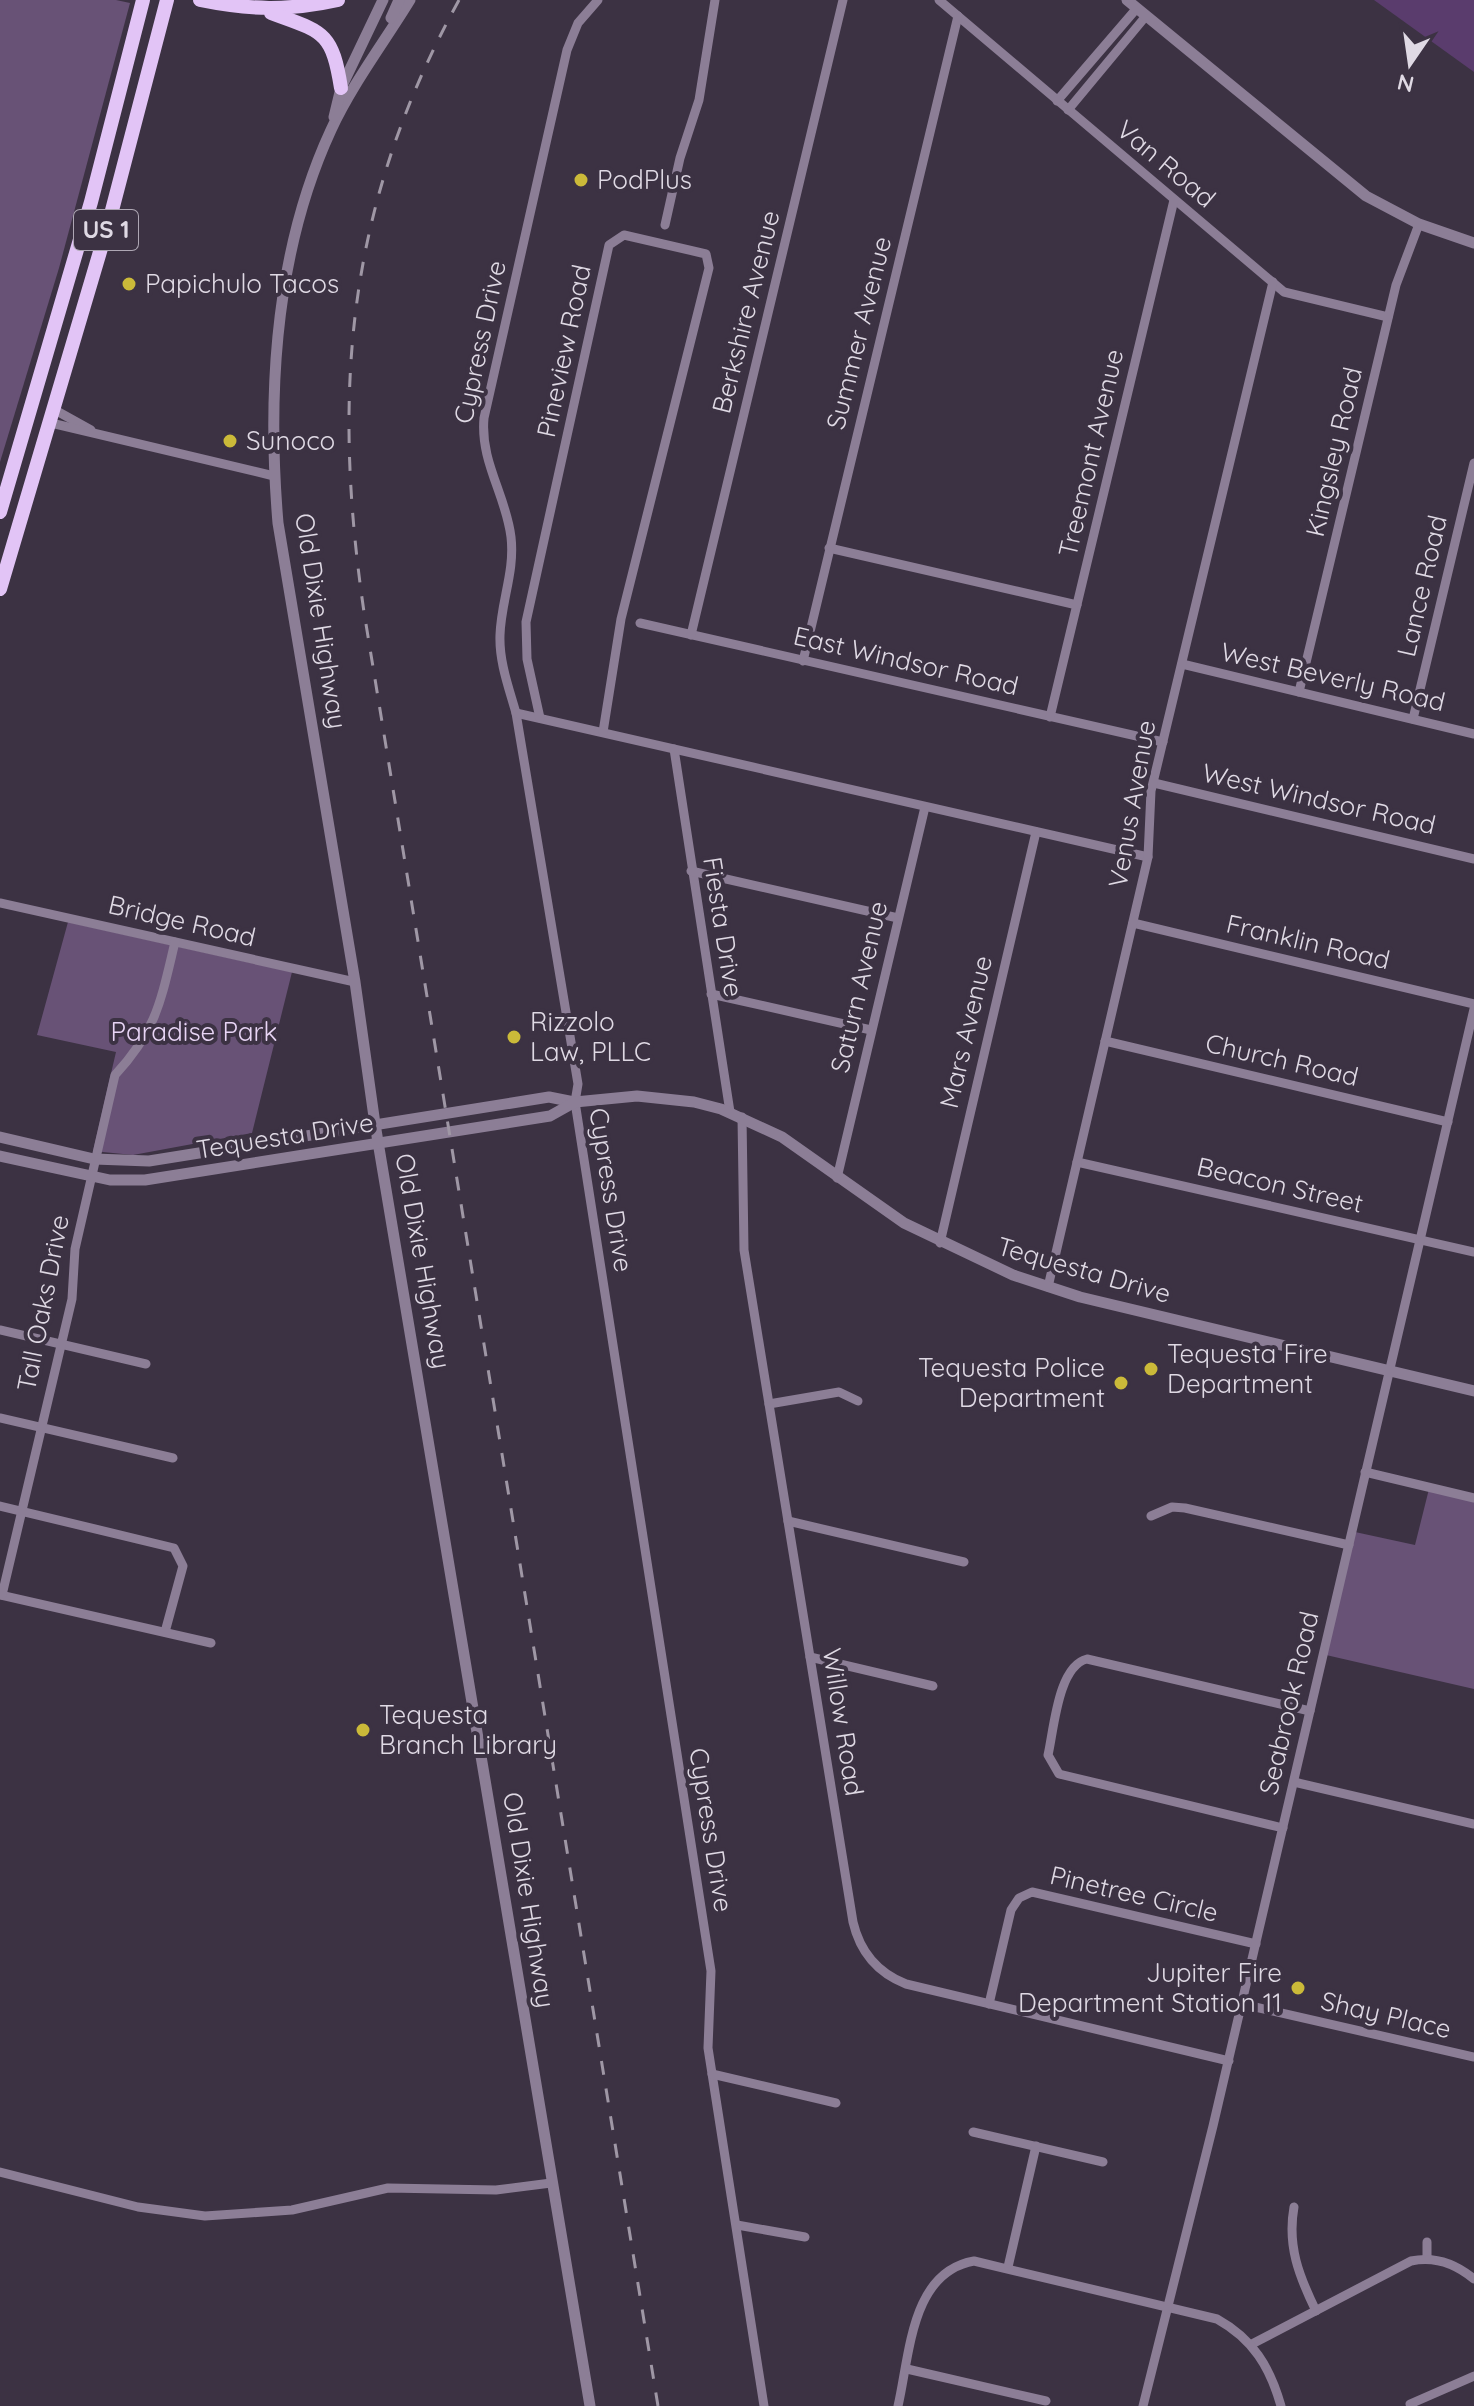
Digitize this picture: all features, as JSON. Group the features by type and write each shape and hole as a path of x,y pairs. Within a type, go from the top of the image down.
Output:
{"main road":[{"name":"US 1","path":"0,512 91,202 143,0"},
{"name":"US 1","path":"0,589 53,416 167,0"},
{"path":"200,0 263,11 312,28 325,38 337,55 341,88"},
{"path":"263,11 338,0"},
{"path":"40,379 43,404 53,416"},
{"path":"30,414 37,432 40,459"}],"street":[{"name":"Old Dixie Highway","path":"383,0 341,88 332,126 303,209 282,302 274,390 274,476 278,523 355,982 378,1143 590,2406"},
{"path":"366,73 399,0"},
{"name":"Old Dixie Highway","path":"332,126 410,0"},
{"name":"Cypress Drive","path":"598,0 578,23 567,50 484,418 485,457 506,515 512,550 500,653 516,716 578,1084 575,1102 711,1971 708,2027 712,2074 764,2406"},
{"path":"665,225 680,158 699,100 715,0"},
{"name":"Berkshire Avenue","path":"691,635 843,0"},
{"name":"Van Road","path":"939,0 1284,292 1388,317"},
{"path":"1127,0 1327,165 1386,209 1474,243"},
{"path":"1057,101 1142,12"},
{"path":"1068,110 1142,12"},
{"name":"Summer Avenue","path":"803,661 958,16"},
{"name":"Treemont Avenue","path":"1050,717 1174,200"},
{"name":"Kingsley Road","path":"1299,692 1388,317 1419,224"},
{"name":"Pineview Road","path":"540,718 527,659 526,622 609,245 624,235 706,254 709,268 621,619 603,732"},
{"name":"Venus Avenue","path":"1048,1287 1148,857 1149,806 1163,742 1273,282"},
{"path":"53,416 94,432 274,476"},
{"name":"Lance Road","path":"1413,719 1474,463"},
{"path":"829,548 1077,605"},
{"name":"East Windsor Road","path":"640,623 1163,742"},
{"name":"West Beverly Road","path":"1182,664 1474,734"},
{"path":"516,716 603,732 1148,857"},
{"name":"Fiesta Drive","path":"674,749 711,994 736,1114"},
{"name":"West Windsor Road","path":"1154,783 1474,859"},
{"name":"Saturn Avenue","path":"837,1178 925,807"},
{"name":"Mars Avenue","path":"940,1243 1036,832"},
{"path":"691,871 898,918"},
{"name":"Bridge Road","path":"0,903 355,982"},
{"name":"Franklin Road","path":"1133,923 1474,1007"},
{"name":"Tall Oaks Drive","path":"1,1595 72,1299 75,1249 115,1075 140,1046 157,1016 175,942"},
{"path":"711,994 871,1030"},
{"name":"Seabrook Road","path":"1143,2406 1229,2061 1388,1371 1471,1040 1474,1007"},
{"name":"Church Road","path":"1105,1041 1448,1122"},
{"name":"Tequesta Drive","path":"0,1137 94,1159 149,1161 549,1097 575,1102 637,1096 665,1097 736,1114 790,1142 837,1178 940,1243 1048,1287 1474,1391"},
{"name":"Tequesta Drive","path":"0,1156 90,1177 145,1180 550,1116 575,1102"},
{"name":"Willow Road","path":"736,1114 744,1250 853,1922 861,1946 877,1966 898,1981 1229,2061"},
{"name":"Beacon Street","path":"1077,1162 1474,1252"},
{"path":"0,1330 146,1364"},
{"path":"769,1404 839,1392 858,1401"},
{"path":"0,1418 173,1458"},
{"path":"1365,1472 1474,1498"},
{"path":"0,1506 174,1548 183,1566 165,1632"},
{"path":"1151,1516 1172,1507 1185,1508 1349,1545"},
{"path":"788,1521 964,1562"},
{"path":"1,1595 211,1643"},
{"path":"810,1657 933,1686"},
{"path":"1283,1828 1059,1774 1048,1755 1065,1677 1073,1665 1087,1659 1310,1711"},
{"path":"1294,1782 1474,1824"},
{"name":"Pinetree Circle","path":"989,2004 1011,1910 1025,1894 1032,1892 1256,1944"},
{"name":"Shay Place","path":"1242,2004 1474,2057"},
{"path":"712,2074 836,2103"},
{"path":"973,2132 1103,2162"},
{"path":"1008,2267 1036,2146"},
{"path":"0,2172 138,2207 205,2216 292,2210 388,2188 496,2190 551,2183"},
{"path":"1294,2207 1294,2257 1316,2311"},
{"path":"737,2225 805,2237"},
{"path":"1427,2242 1427,2259"},
{"path":"1252,2344 1404,2264 1427,2259 1457,2267 1474,2279"},
{"path":"898,2406 922,2303 936,2278 953,2266 974,2261 1167,2304 1217,2319 1252,2344 1269,2369 1281,2406"},
{"path":"907,2369 1046,2401"},
{"path":"1410,2404 1474,2376"}],"green space":[{"path":"0,0 116,0 130,3 59,268 0,462"},
{"name":"Paradise Park","path":"68,922 292,972 252,1133 133,1155 93,1151 116,1052 37,1035"},
{"path":"1429,1489 1474,1500 1474,1689 1326,1655 1355,1532 1415,1545"}],"shaded area":[{"path":"1374,0 1474,0 1474,72"}],"railway":[{"path":"459,0 422,75 393,149 371,223 358,297 350,373 349,450 354,529 364,612 658,2406"}],"place":[{"name":"PodPlus","path":"581,180"},
{"name":"Papichulo Tacos","path":"129,284"},
{"name":"Sunoco","path":"230,441"},
{"name":"Rizzolo Law, PLLC","path":"514,1037"},
{"name":"Tequesta Fire Department","path":"1151,1369"},
{"name":"Tequesta Police Department","path":"1121,1383"},
{"name":"Tequesta Branch Library","path":"363,1730"},
{"name":"Jupiter Fire Department Station 11","path":"1298,1988"}]}
